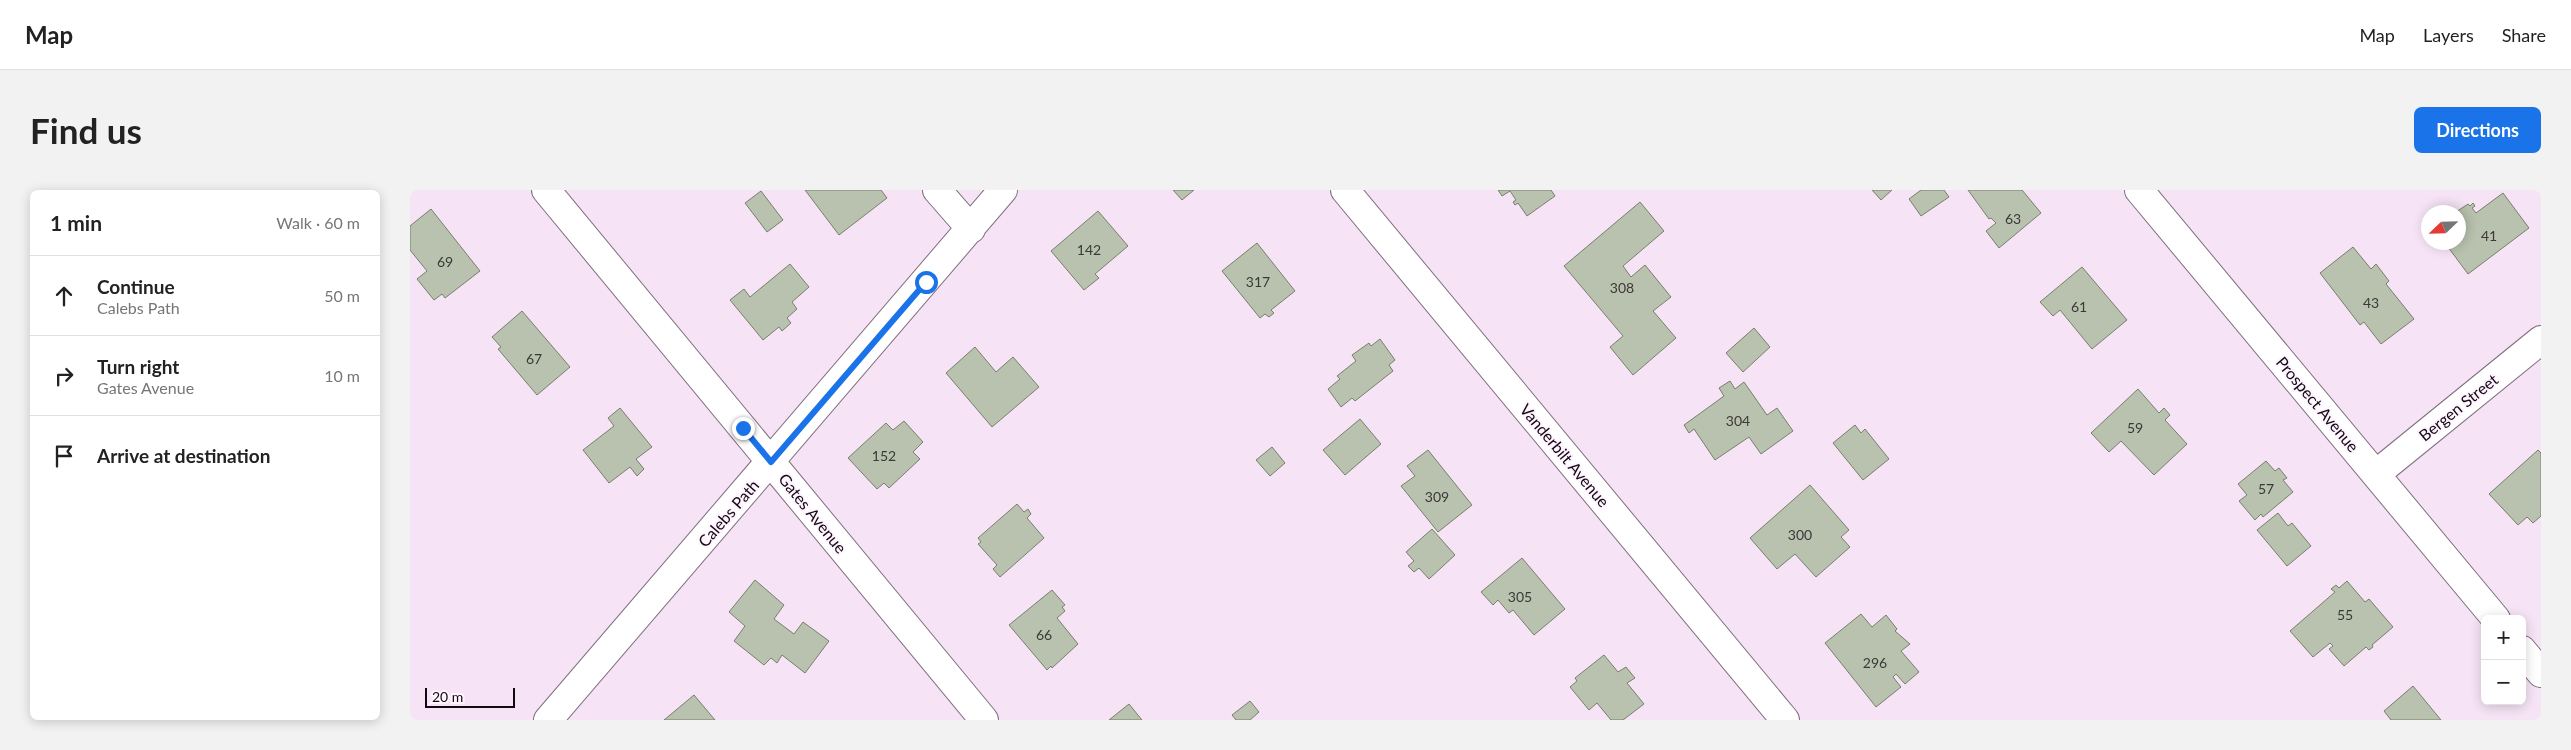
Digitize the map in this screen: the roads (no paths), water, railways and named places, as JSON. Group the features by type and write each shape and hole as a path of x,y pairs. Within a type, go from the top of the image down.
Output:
{"street":[{"name":"Gates Avenue","path":"546,190 984,720"},
{"path":"937,190 971,228"},
{"name":"Calebs Path","path":"548,720 1003,190"},
{"name":"Vanderbilt Avenue","path":"1345,190 1785,720"},
{"name":"Prospect Avenue","path":"2139,190 2493,615"},
{"name":"Bergen Street","path":"2376,474 2541,340"},
{"path":"2526,655 2541,673"}]}
